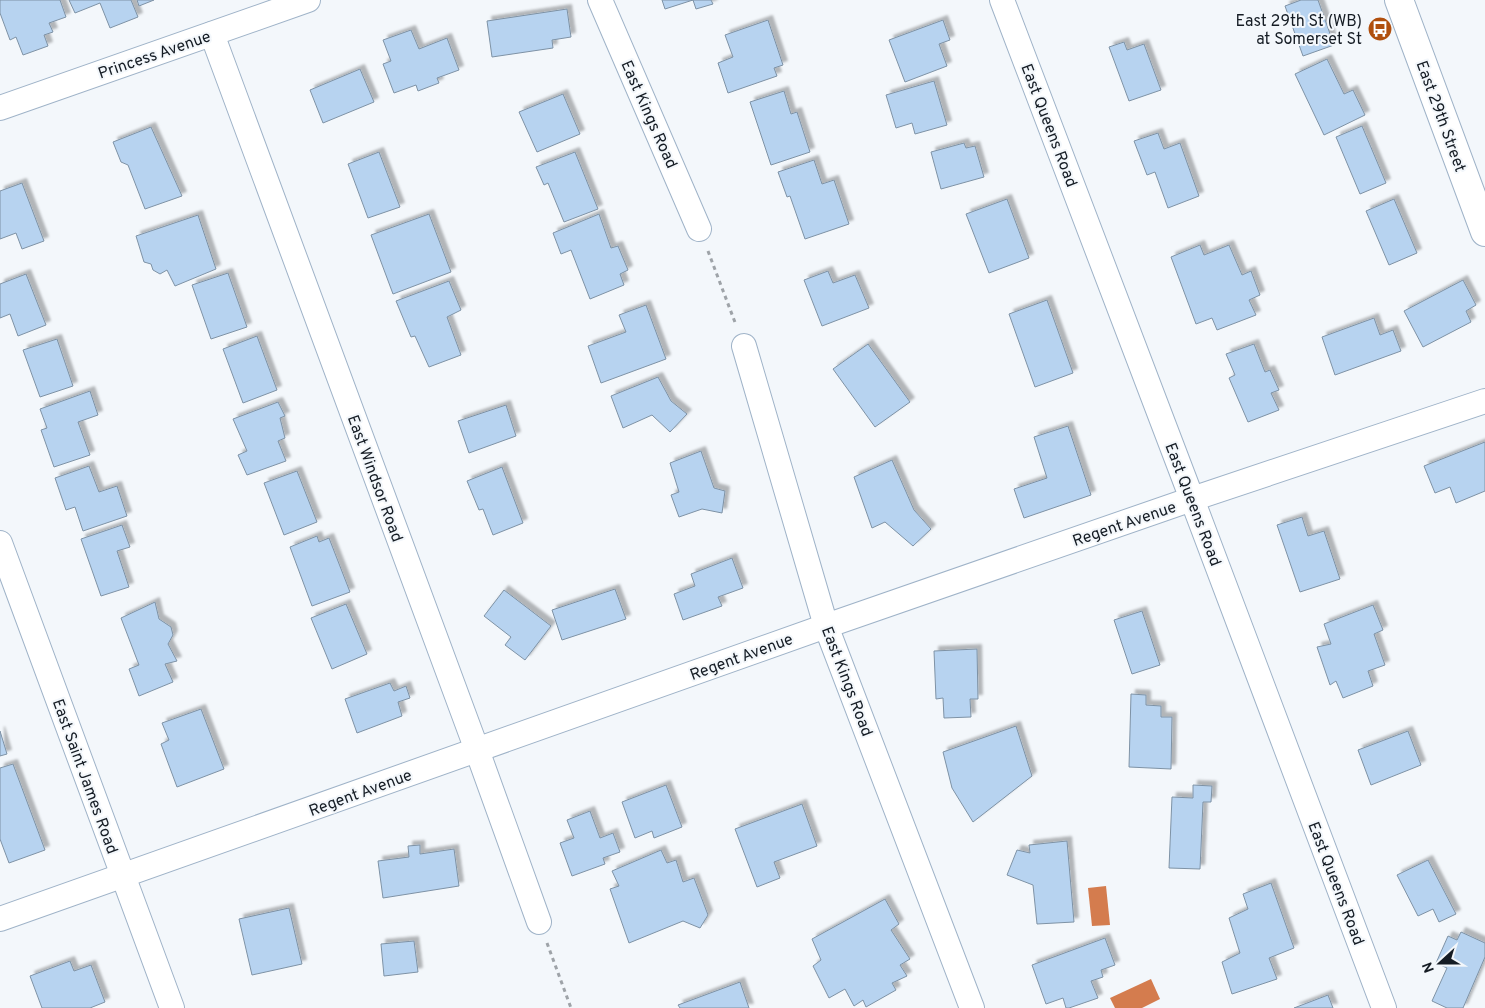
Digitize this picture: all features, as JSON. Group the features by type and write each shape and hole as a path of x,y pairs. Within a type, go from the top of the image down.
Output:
{"main road":[{"name":"East 29th Street","path":"1399,0 1485,232"}],"street":[{"name":"Princess Avenue","path":"0,108 308,0"},
{"name":"East Kings Road","path":"600,0 700,229"},
{"name":"East Queens Road","path":"1002,0 1384,1008"},
{"name":"East Windsor Road","path":"212,34 539,922"},
{"name":"East Kings Road","path":"744,346 826,626 972,1008"},
{"name":"Regent Avenue","path":"0,919 826,626 1485,400"},
{"name":"East Saint James Road","path":"0,543 172,1008"}],"path":[{"path":"700,229 744,346"},
{"path":"539,922 571,1008"}],"shaded area":[{"path":"1106,886 1110,925 1092,926 1088,888"},
{"path":"1151,979 1160,999 1142,1008 1115,1008 1110,998"}],"building":[{"path":"0,0 60,0 66,17 49,23 53,32 44,35 48,46 23,55 16,37 10,40 0,13"},
{"path":"69,0 131,0 138,17 110,28 100,3 75,13"},
{"path":"137,0 154,0 139,6"},
{"path":"662,0 693,0 665,9"},
{"path":"693,0 711,0 713,4 696,9"},
{"path":"1301,0 1318,0 1334,45 1303,56 1285,6"},
{"path":"567,9 571,37 552,40 553,48 492,57 487,21"},
{"path":"768,20 783,65 774,68 777,76 728,93 718,63 733,57 725,35"},
{"path":"943,20 950,40 939,44 947,66 905,82 889,40"},
{"path":"411,30 419,49 447,38 459,70 437,78 439,83 418,91 416,85 394,93 383,64 391,61 383,40"},
{"path":"1124,42 1127,50 1144,44 1161,90 1129,101 1109,47"},
{"path":"1327,59 1344,94 1353,90 1365,115 1324,135 1295,74"},
{"path":"360,69 374,102 323,123 310,90"},
{"path":"934,81 947,125 915,134 912,123 896,128 886,95"},
{"path":"784,91 791,114 797,112 810,152 771,165 750,102"},
{"path":"563,94 580,134 537,152 519,112"},
{"path":"1362,126 1386,183 1360,194 1336,137"},
{"path":"151,127 182,196 145,209 128,165 121,162 113,142"},
{"path":"1158,133 1164,149 1180,143 1199,196 1168,208 1155,172 1147,175 1134,141"},
{"path":"964,143 966,148 975,146 984,177 941,189 931,152"},
{"path":"379,152 400,207 368,218 348,164"},
{"path":"575,152 598,209 564,222 548,183 544,185 536,167"},
{"path":"814,160 822,184 834,180 849,224 805,239 790,196 787,197 778,172"},
{"path":"22,183 44,241 22,249 16,233 0,239 0,191"},
{"path":"1007,199 1029,258 989,273 966,214"},
{"path":"1394,199 1417,253 1389,265 1366,211"},
{"path":"429,214 451,272 393,294 371,235"},
{"path":"599,214 611,248 618,246 628,270 620,274 624,285 590,299 571,250 561,254 553,233"},
{"path":"198,215 216,269 175,286 167,270 160,274 153,270 151,264 144,262 136,236"},
{"path":"1200,245 1204,255 1229,245 1242,275 1251,271 1260,295 1249,300 1256,315 1217,330 1212,318 1196,324 1171,257"},
{"path":"828,271 833,283 855,275 869,308 822,326 804,280"},
{"path":"228,273 247,327 211,339 192,285"},
{"path":"26,274 46,325 18,336 10,314 0,318 0,284"},
{"path":"1463,280 1476,305 1466,311 1471,322 1423,347 1404,311"},
{"path":"449,281 461,310 447,317 461,355 429,367 415,336 411,337 396,301"},
{"path":"1047,300 1073,373 1035,387 1009,314"},
{"path":"646,305 666,359 601,383 588,346 626,332 619,315"},
{"path":"1374,318 1380,335 1393,330 1401,351 1335,375 1322,337"},
{"path":"257,336 277,390 243,403 223,349"},
{"path":"57,339 73,386 40,397 23,350"},
{"path":"868,344 910,402 875,427 833,369"},
{"path":"1254,344 1265,372 1270,370 1279,390 1271,393 1279,410 1248,422 1229,378 1235,375 1226,354"},
{"path":"658,377 671,401 687,414 670,432 652,415 623,428 611,396"},
{"path":"90,391 98,415 78,422 90,455 54,467 41,430 47,428 40,409"},
{"path":"278,402 285,416 280,418 285,438 278,441 286,461 247,475 238,455 247,451 233,419"},
{"path":"506,405 516,436 469,453 458,421"},
{"path":"1068,426 1091,495 1024,518 1014,489 1047,478 1034,437"},
{"path":"1485,442 1485,491 1456,503 1450,487 1435,493 1424,466"},
{"path":"701,451 714,488 725,491 722,513 702,509 679,517 671,495 679,492 670,463"},
{"path":"892,460 914,510 931,529 913,546 885,522 872,528 854,477"},
{"path":"89,466 99,492 117,486 127,516 83,531 75,507 66,510 55,478"},
{"path":"502,467 523,523 493,535 483,509 479,510 467,481"},
{"path":"297,471 317,522 284,535 264,483"},
{"path":"1302,517 1308,536 1324,531 1340,579 1300,592 1277,525"},
{"path":"122,525 130,547 117,551 129,587 101,596 81,539"},
{"path":"317,536 319,542 329,538 350,592 312,606 290,547"},
{"path":"732,558 743,588 718,597 722,606 683,620 674,594 695,586 691,574"},
{"path":"615,589 626,619 562,640 552,610"},
{"path":"504,590 551,626 525,660 505,645 511,637 484,616"},
{"path":"155,602 159,619 171,627 173,635 168,644 177,661 165,664 173,682 139,696 129,669 139,665 121,618"},
{"path":"346,604 367,654 332,669 311,618"},
{"path":"1373,605 1383,630 1374,634 1385,665 1368,671 1373,686 1343,698 1336,681 1330,685 1317,647 1331,644 1324,624"},
{"path":"1142,611 1160,665 1132,674 1114,620"},
{"path":"977,649 978,699 970,699 971,717 944,718 943,698 936,699 934,651"},
{"path":"390,683 394,691 406,686 410,698 398,702 402,716 357,733 345,699"},
{"path":"1131,694 1146,695 1146,705 1161,706 1161,717 1172,717 1171,769 1129,767"},
{"path":"201,709 224,769 177,787 161,744 169,740 162,723"},
{"path":"1016,726 1032,776 973,822 952,788 943,752"},
{"path":"0,731 7,754 0,756"},
{"path":"1408,731 1421,765 1371,785 1358,750"},
{"path":"13,764 45,850 9,863 0,839 0,768"},
{"path":"666,785 682,827 654,838 652,831 635,838 622,802"},
{"path":"1193,785 1212,786 1211,802 1203,802 1200,869 1169,868 1172,797 1193,798"},
{"path":"802,804 817,846 774,862 780,878 757,887 735,829"},
{"path":"590,811 600,838 613,833 620,852 603,858 605,864 572,876 560,843 574,838 567,820"},
{"path":"1067,841 1074,922 1037,924 1033,885 1007,875 1017,850 1030,853 1029,845"},
{"path":"420,845 420,854 454,849 459,886 383,898 378,861 409,857 408,846"},
{"path":"661,850 667,863 676,860 683,882 694,878 708,915 700,928 683,921 629,943 610,889 619,886 612,871"},
{"path":"1428,860 1456,914 1439,922 1433,909 1418,916 1397,875"},
{"path":"1271,883 1294,948 1269,958 1277,979 1232,994 1222,962 1240,953 1229,918 1248,909 1243,894"},
{"path":"885,899 899,924 891,930 910,959 900,965 907,976 892,983 896,990 866,1007 863,1000 854,1006 845,989 829,998 813,966 821,960 812,939"},
{"path":"289,908 302,964 252,975 239,919"},
{"path":"1461,932 1485,943 1485,957 1463,1008 1447,1008 1432,1001 1447,968 1436,963 1448,936 1457,940"},
{"path":"1105,938 1115,965 1101,970 1103,977 1091,981 1098,998 1069,1008 1066,1008 1063,998 1046,1004 1032,965"},
{"path":"414,941 418,972 384,976 381,944"},
{"path":"70,961 74,971 91,965 105,1002 90,1008 42,1008 30,976"},
{"path":"740,982 749,1008 680,1008 678,1005"},
{"path":"1328,995 1333,1008 1294,1008"}],"place":[{"name":"East 29th St (WB) at Somerset St","path":"1380,29"}]}
